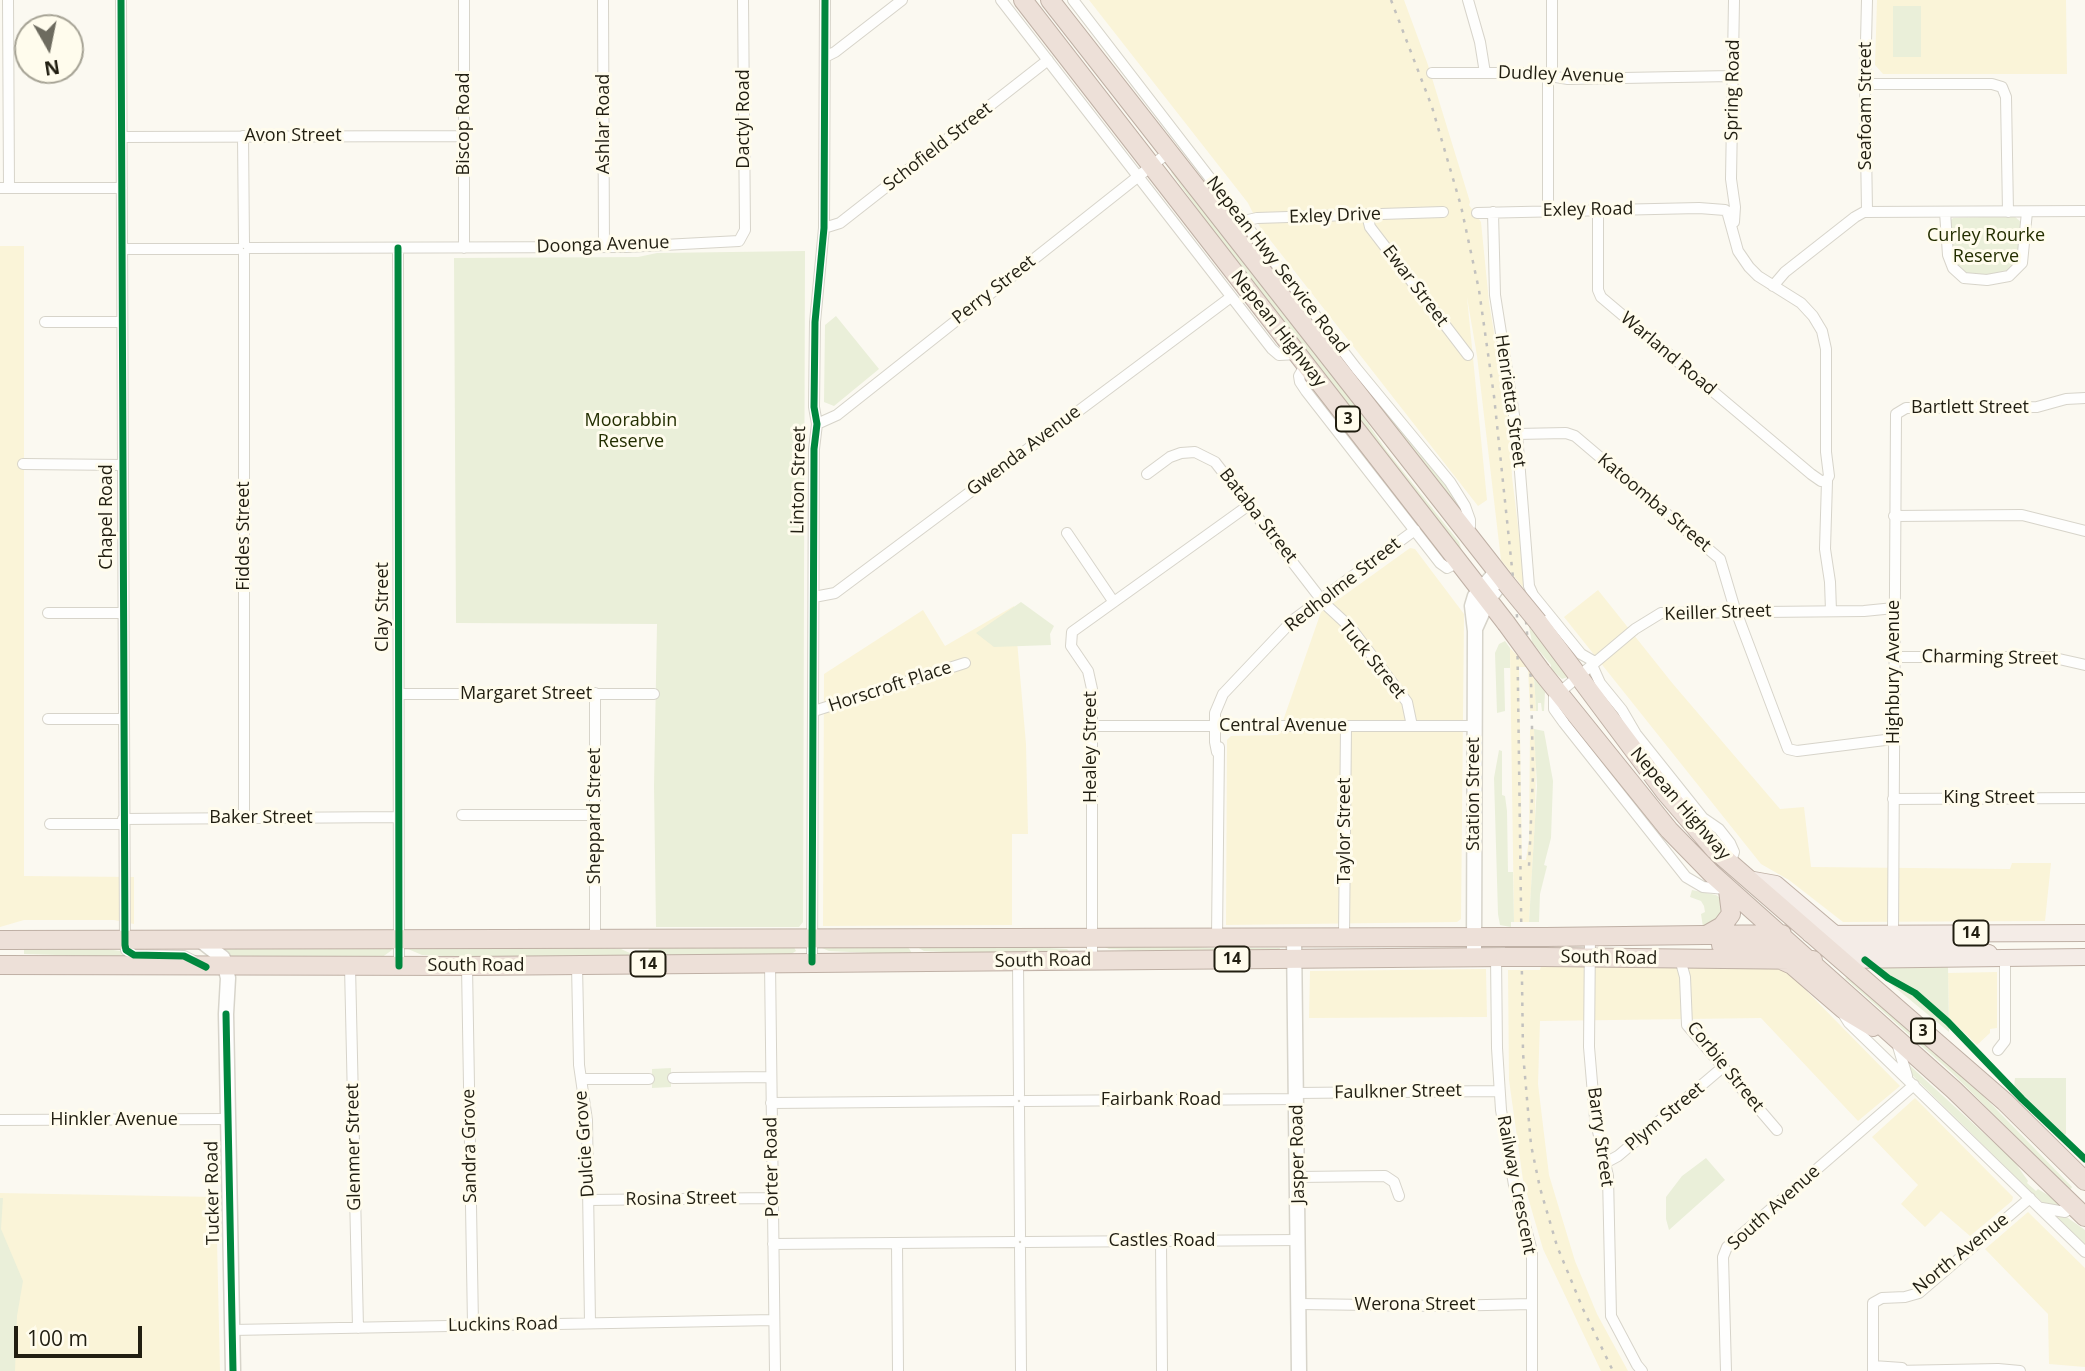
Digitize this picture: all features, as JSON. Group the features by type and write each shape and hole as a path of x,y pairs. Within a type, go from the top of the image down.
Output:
{"highway":[{"name":"Nepean Highway","path":"1023,0 1144,172 1302,359 1541,671 1670,830 1784,946 1809,960 2081,1206"},
{"name":"Nepean Highway","path":"1050,0 1169,152 1238,228 1337,369 1538,622 1577,677 1602,697 1682,813 1730,864 1810,934 1830,940 1841,960 2005,1102 2085,1181"},
{"path":"1459,562 1471,540"},
{"path":"1708,934 1722,926 1731,914 1728,889"},
{"name":"South Road","path":"0,940 1546,937 1708,934 1784,946"},
{"name":"South Road","path":"0,965 214,967 1474,957 1499,962 1544,957 1680,959 1784,946 1810,934"},
{"path":"1663,935 1715,944 1784,946 1830,940"},
{"path":"640,939 640,964"},
{"path":"911,939 920,962"},
{"path":"1784,946 1792,965 1843,1009 1861,1021 1894,1036"},
{"name":"14","path":"1809,960 1841,960"}],"main road":[{"path":"1484,595 1502,578"},
{"name":"Station Street","path":"1474,957 1475,631 1472,601 1484,595"},
{"path":"1748,879 1768,881 1783,888 1830,940 1959,940 2003,958"},
{"name":"14","path":"1959,940 2085,933"},
{"name":"Jasper Road","path":"1294,937 1299,1371"},
{"path":"200,940 221,956 214,967"},
{"name":"14","path":"1841,960 2085,957"},
{"name":"Tucker Road","path":"214,967 226,1014 233,1371"}],"street":[{"path":"8,0 4,187 122,188"},
{"name":"Chapel Road","path":"121,0 124,940"},
{"name":"Biscop Road","path":"464,0 464,248"},
{"name":"Ashlar Road","path":"603,0 604,247"},
{"name":"Dactyl Road","path":"742,238 745,230 743,0"},
{"name":"Linton Street","path":"812,962 814,449 817,425 814,407 815,322 824,228 825,0"},
{"path":"825,57 902,0"},
{"path":"1001,0 1048,60 1144,172 1231,297 1276,353 1302,359 1299,376 1302,385 1445,567 1459,562"},
{"name":"Nepean Hwy Service Road","path":"1073,0 1238,228 1458,494 1470,520 1471,540"},
{"path":"1468,0 1480,42 1485,73"},
{"path":"1548,211 1548,82 1552,0"},
{"name":"Spring Road","path":"1728,206 1731,179 1734,0"},
{"name":"Seafoam Street","path":"1867,0 1867,211"},
{"name":"Schofield Street","path":"824,228 840,223 1048,60"},
{"name":"Dudley Avenue","path":"1432,73 1532,73 1568,79 1732,76"},
{"path":"1865,84 1992,84 2004,88 2008,212"},
{"name":"Fiddes Street","path":"243,136 244,818"},
{"name":"Avon Street","path":"122,137 464,136"},
{"name":"Perry Street","path":"817,425 836,415 1169,152"},
{"path":"1728,206 1738,251 1744,262 1758,276 1805,307 1824,336 1825,549 1835,611"},
{"name":"Exley Road","path":"1477,213 1728,206"},
{"name":"Warland Road","path":"1598,210 1598,290 1601,297 1803,467 1823,476"},
{"path":"1773,286 1780,276 1815,248 1854,217 1867,211 2085,211"},
{"name":"Exley Drive","path":"1238,228 1256,218 1443,212"},
{"name":"Henrietta Street","path":"1493,212 1495,295 1517,434 1530,590 1581,654 1593,664"},
{"path":"1945,212 1948,255 1953,268 1964,278 1987,280 2005,278 2020,267 2025,252 2027,212"},
{"name":"Ewar Street","path":"1367,215 1370,227 1468,355"},
{"name":"Doonga Avenue","path":"122,249 604,247 732,243 742,238"},
{"name":"Clay Street","path":"398,248 399,966"},
{"name":"Gwenda Avenue","path":"814,597 835,593 1231,297"},
{"path":"46,322 122,322"},
{"name":"Nepean Highway","path":"1337,369 1356,368"},
{"name":"Bartlett Street","path":"1897,412 1906,408 2037,407 2066,399 2085,398"},
{"name":"Highbury Avenue","path":"1897,412 1894,420 1893,799 1898,940"},
{"name":"Katoomba Street","path":"1517,434 1566,433 1581,440 1717,556 1788,749 1797,751 1893,738"},
{"name":"Bataba Street","path":"1147,474 1176,454 1188,452 1201,454 1220,467 1322,599"},
{"path":"23,464 122,465"},
{"name":"Healey Street","path":"1092,960 1090,676 1071,646 1071,637 1075,628 1250,505"},
{"path":"1894,516 2022,515 2085,531"},
{"name":"Redholme Street","path":"1217,937 1218,705 1223,694 1287,626 1415,530"},
{"path":"1067,533 1113,601"},
{"name":"Tuck Street","path":"1322,599 1332,612 1351,628 1406,702 1412,726"},
{"name":"Keiller Street","path":"1558,692 1656,614 1894,611"},
{"path":"48,613 123,613"},
{"name":"Charming Street","path":"1894,657 2050,657 2085,665"},
{"name":"Horscroft Place","path":"814,711 965,663"},
{"path":"1593,664 1602,697"},
{"name":"Nepean Highway","path":"1558,692 1552,701 1554,709 1611,784 1632,783"},
{"name":"Margaret Street","path":"399,694 654,694"},
{"name":"Sheppard Street","path":"595,694 595,939"},
{"path":"48,719 123,719"},
{"name":"Central Avenue","path":"1092,726 1474,726"},
{"name":"Taylor Street","path":"1344,937 1346,726"},
{"path":"1611,784 1686,877 1703,887 1728,889"},
{"name":"King Street","path":"1893,799 2085,798"},
{"path":"462,815 595,815"},
{"name":"Baker Street","path":"50,824 398,817"},
{"name":"Barry Street","path":"1590,936 1589,1047 1595,1118 1608,1176 1611,1316 1642,1371"},
{"path":"124,940 126,950 134,955 184,957 214,967"},
{"path":"1998,1050 2005,1041 2003,958"},
{"name":"Corbie Street","path":"1680,959 1686,980 1685,1018 1689,1027 1777,1130"},
{"path":"1018,961 1021,1371"},
{"name":"Railway Crescent","path":"1499,962 1499,1091 1512,1175 1531,1246 1532,1371"},
{"name":"Porter Road","path":"770,963 775,1371"},
{"name":"Dulcie Grove","path":"577,965 581,1079 587,1114 590,1323"},
{"name":"Glenmer Street","path":"350,966 358,1328"},
{"name":"Sandra Grove","path":"467,966 473,1325"},
{"path":"1843,1009 1845,1019 2085,1252"},
{"path":"1894,1036 1911,1082"},
{"name":"Plym Street","path":"1605,1163 1618,1156 1723,1067"},
{"path":"673,1078 771,1077"},
{"path":"581,1079 649,1079"},
{"name":"South Avenue","path":"1726,1371 1723,1257 1727,1247 1911,1082"},
{"name":"Faulkner Street","path":"1297,1096 1499,1091"},
{"name":"Fairbank Road","path":"771,1103 1297,1096"},
{"name":"Hinkler Avenue","path":"0,1120 227,1119"},
{"path":"1298,1177 1385,1176 1391,1179 1399,1196"},
{"name":"Rosina Street","path":"589,1200 772,1198"},
{"name":"North Avenue","path":"1873,1368 1872,1306 1875,1301 1886,1297 1911,1297 1919,1293 2030,1198"},
{"path":"2039,1207 2064,1212 2081,1206"},
{"name":"Castles Road","path":"773,1244 1299,1240"},
{"path":"1161,1241 1162,1371"},
{"path":"897,1243 898,1371"},
{"name":"Werona Street","path":"1299,1304 1532,1304"},
{"name":"Luckins Road","path":"232,1330 774,1320"},
{"path":"1873,1368 2020,1371"},
{"path":"1895,1371 1913,1369"}],"shaded area":[{"path":"1089,0 1404,0 1428,65 1469,205 1481,222 1489,302 1510,429 1512,477 1526,591 1501,560 1477,356 1467,297 1487,500 1478,506 1260,227 1248,203"},
{"path":"1877,0 2066,0 2067,74 1883,74 1875,65"},
{"path":"0,246 24,246 24,876 134,877 134,924 114,920 24,920 0,927"},
{"path":"1410,548 1415,549 1464,614 1461,919 1457,922 1226,925 1227,740 1231,736 1278,735 1321,612"},
{"path":"1598,590 1673,684 1780,809 1804,807 1811,867 2010,869 2012,863 2051,863 2045,921 1843,922 1789,880 1761,864 1564,617"},
{"path":"1014,606 1026,744 1028,834 1012,834 1012,925 823,926 824,674 923,610 945,646"},
{"path":"1510,648 1528,667 1519,667 1522,860 1526,860 1529,840 1530,729 1534,729 1536,756 1529,922 1514,922"},
{"path":"1528,667 1534,675 1536,711 1530,711"},
{"path":"1541,966 1782,966 1900,1086 1858,1121 1761,1018 1540,1021 1538,1084 1549,1175 1575,1261 1597,1314 1628,1371 1601,1371 1543,1249 1523,1180 1509,1080 1508,970 1540,970"},
{"path":"1486,969 1487,1017 1309,1018 1310,971"},
{"path":"1997,972 1997,1028 1990,1029 1990,1033 1977,1045 1949,1018 1948,973"},
{"path":"1915,1098 2013,1197 2012,1201 1970,1236 1941,1211 1925,1227 1901,1204 1918,1185 1872,1137"},
{"path":"0,1193 216,1197 220,1371 0,1371"},
{"path":"2028,1212 2085,1268 2085,1367 2049,1364 2048,1314 1985,1249"}],"green space":[{"path":"1893,6 1921,6 1921,57 1893,57"},
{"path":"1174,170 1343,387 1386,450 1459,542 1462,551 1229,253 1171,172"},
{"name":"Curley Rourke Reserve","path":"2014,216 2022,223 2017,264 2009,272 1989,276 1966,274 1956,266 1952,258 1950,221 1953,218"},
{"path":"1246,234 1348,363 1346,364 1244,236"},
{"name":"Moorabbin Reserve","path":"805,251 803,922 799,927 656,927 654,786 657,624 456,623 454,258 638,257 657,253"},
{"path":"836,316 879,369 834,406 824,402 825,325"},
{"path":"1354,373 1452,490 1468,523 1351,374"},
{"path":"1021,602 1054,626 1050,634 1051,645 994,647 976,633"},
{"path":"1529,627 1568,677 1562,679 1551,669 1551,665 1532,642"},
{"path":"1505,641 1510,648 1510,668 1504,668 1505,711 1497,713 1495,653 1499,644"},
{"path":"1534,675 1545,692 1544,711 1541,703 1538,703 1536,711"},
{"path":"1534,729 1544,731 1553,781 1551,838 1544,865 1547,866 1540,894 1539,922 1529,922 1537,786"},
{"path":"1499,750 1502,751 1502,795 1505,796 1507,811 1508,872 1513,872 1514,922 1511,922 1511,927 1500,925 1498,914 1494,778"},
{"path":"1692,890 1716,895 1723,900 1725,916 1703,927 1701,914 1705,912 1704,906 1701,901 1690,897"},
{"path":"1148,943 1209,948 1280,948 1279,952 1166,952 1109,949 1103,946"},
{"path":"979,944 1067,949 1070,952 1006,955 924,951 915,946"},
{"path":"793,945 796,951 788,956 651,958 648,954 649,946"},
{"path":"907,945 913,955 829,951 822,948 823,946"},
{"path":"82,946 121,951 124,955 24,954 24,947"},
{"path":"216,946 390,946 392,950 381,958 229,960"},
{"path":"550,946 621,949 632,954 620,957 489,958 422,955 408,949 415,947"},
{"path":"1880,966 1948,966 1949,1032 1880,975"},
{"path":"1845,978 1964,1076 2072,1187 2070,1190 1950,1071"},
{"path":"1907,1063 2014,1161 2027,1183 2036,1191 2038,1189 2051,1197 2060,1206 2043,1203 1912,1075"},
{"path":"671,1068 671,1087 652,1088 652,1069"},
{"path":"2015,1078 2066,1078 2066,1134 2063,1135 2022,1096 2014,1087"},
{"path":"1706,1158 1725,1180 1669,1230 1666,1197 1682,1176"},
{"path":"0,1198 3,1198 1,1229 23,1281 17,1316 15,1371 0,1371"},
{"path":"2054,1214 2068,1218 2085,1230 2085,1245"}],"railway":[{"path":"1391,0 1432,107 1461,206 1479,290 1494,396 1517,616 1523,1053 1531,1145 1557,1246 1613,1371"},
{"path":"1526,621 1531,680 1533,775 1529,866"}],"cycle path":[{"path":"121,0 125,945 126,950 134,955 184,956 206,967"},
{"path":"812,962 814,449 817,424 814,407 815,322 824,228 825,0"},
{"path":"398,248 399,966"},
{"path":"1865,960 1888,978 1915,993 1948,1022 2022,1099 2085,1159"},
{"path":"226,1014 233,1371"}]}
